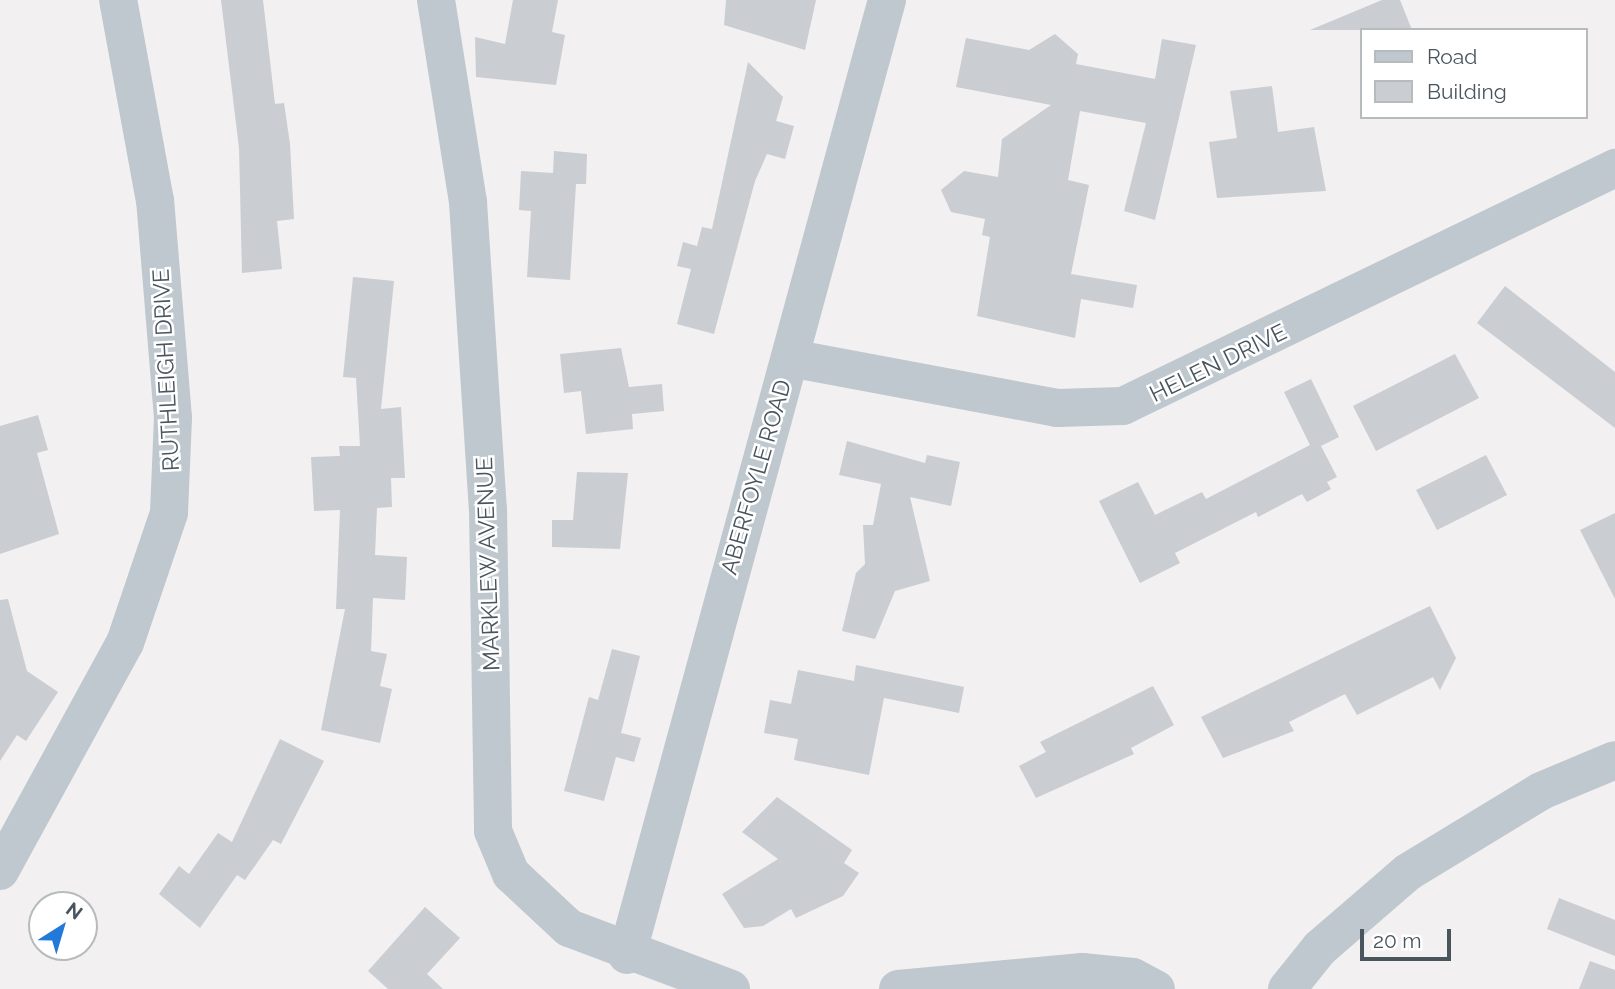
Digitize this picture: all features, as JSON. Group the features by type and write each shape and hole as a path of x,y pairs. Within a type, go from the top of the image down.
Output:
{"street":[{"name":"RUTHLEIGH DRIVE","path":"0,871 125,643 169,513 173,418 155,201 118,0"},
{"name":"MARKLEW AVENUE","path":"436,0 468,202 488,522 493,831 511,874 569,928 627,955 731,989"},
{"name":"ABERFOYLE ROAD","path":"627,955 887,0"},
{"name":"HELEN DRIVE","path":"790,358 1057,408 1123,406 1615,168"},
{"path":"1287,989 1321,948 1408,872 1541,791 1615,760"},
{"path":"898,989 1107,972 1156,989"}],"building":[{"path":"221,0 263,0 275,104 284,103 290,144 294,219 277,221 282,269 242,273 239,148"},
{"path":"513,0 558,0 552,32 565,35 556,85 476,77 475,37 505,44"},
{"path":"726,0 816,0 805,50 724,25"},
{"path":"1382,0 1400,0 1411,28 1360,28 1310,30"},
{"path":"1055,34 1078,54 1076,64 1155,79 1162,39 1196,45 1155,220 1124,211 1146,123 1080,111 1068,180 1089,185 1071,274 1137,285 1133,308 1081,299 1075,338 977,316 990,237 982,235 985,219 951,212 941,190 964,171 998,177 1002,139 1051,105 956,87 966,38 1029,50"},
{"path":"748,62 783,97 776,121 794,126 785,159 767,154 755,181 714,334 677,324 691,269 677,266 683,242 697,246 702,227 712,229"},
{"path":"1272,86 1278,132 1314,127 1326,191 1217,198 1209,142 1237,138 1230,91"},
{"path":"554,151 587,154 586,184 576,184 570,280 527,277 531,211 519,210 521,171 553,173"},
{"path":"353,277 394,281 381,409 401,407 405,478 391,478 392,507 377,508 375,555 407,557 405,600 373,598 371,651 387,654 380,686 392,689 380,743 321,730 345,609 336,609 340,510 314,511 311,457 340,456 339,446 360,446 356,378 343,377"},
{"path":"1505,286 1615,372 1615,428 1477,323"},
{"path":"621,348 629,387 662,384 664,411 632,414 633,429 586,434 581,391 564,393 560,354"},
{"path":"1455,354 1479,398 1376,451 1353,406"},
{"path":"1311,379 1339,437 1321,446 1337,477 1327,482 1331,489 1307,502 1302,494 1258,517 1256,512 1175,553 1180,563 1140,583 1099,501 1138,482 1155,515 1202,492 1206,499 1310,445 1284,392"},
{"path":"38,415 48,450 37,453 59,534 0,554 0,426"},
{"path":"847,441 925,463 927,455 960,462 951,506 910,497 930,581 895,591 875,639 842,631 856,573 865,564 863,525 873,525 881,484 839,475"},
{"path":"1486,455 1507,495 1437,530 1416,490"},
{"path":"577,472 628,473 620,549 552,547 552,520 573,520"},
{"path":"1615,513 1615,599 1580,530"},
{"path":"8,599 27,671 58,692 26,741 17,735 0,761 0,600"},
{"path":"1430,606 1456,658 1440,690 1433,677 1357,715 1345,694 1289,722 1294,731 1223,758 1201,717"},
{"path":"612,649 640,656 621,733 641,738 634,762 616,757 604,801 564,791 589,697 598,700"},
{"path":"856,665 964,687 959,713 884,698 869,775 794,760 798,739 764,733 770,700 791,704 798,670 854,681"},
{"path":"1153,686 1174,725 1131,748 1134,754 1036,798 1019,766 1046,752 1040,742"},
{"path":"280,739 324,761 281,844 273,840 245,880 237,875 200,928 159,894 179,866 189,874 218,833 232,842"},
{"path":"777,797 852,850 844,863 859,873 843,896 796,918 791,909 763,926 744,928 722,894 778,859 742,832"},
{"path":"1559,898 1615,920 1615,956 1547,929"},
{"path":"425,907 460,938 427,974 443,989 388,989 368,971"},
{"path":"1590,961 1615,970 1615,989 1579,989"}]}
